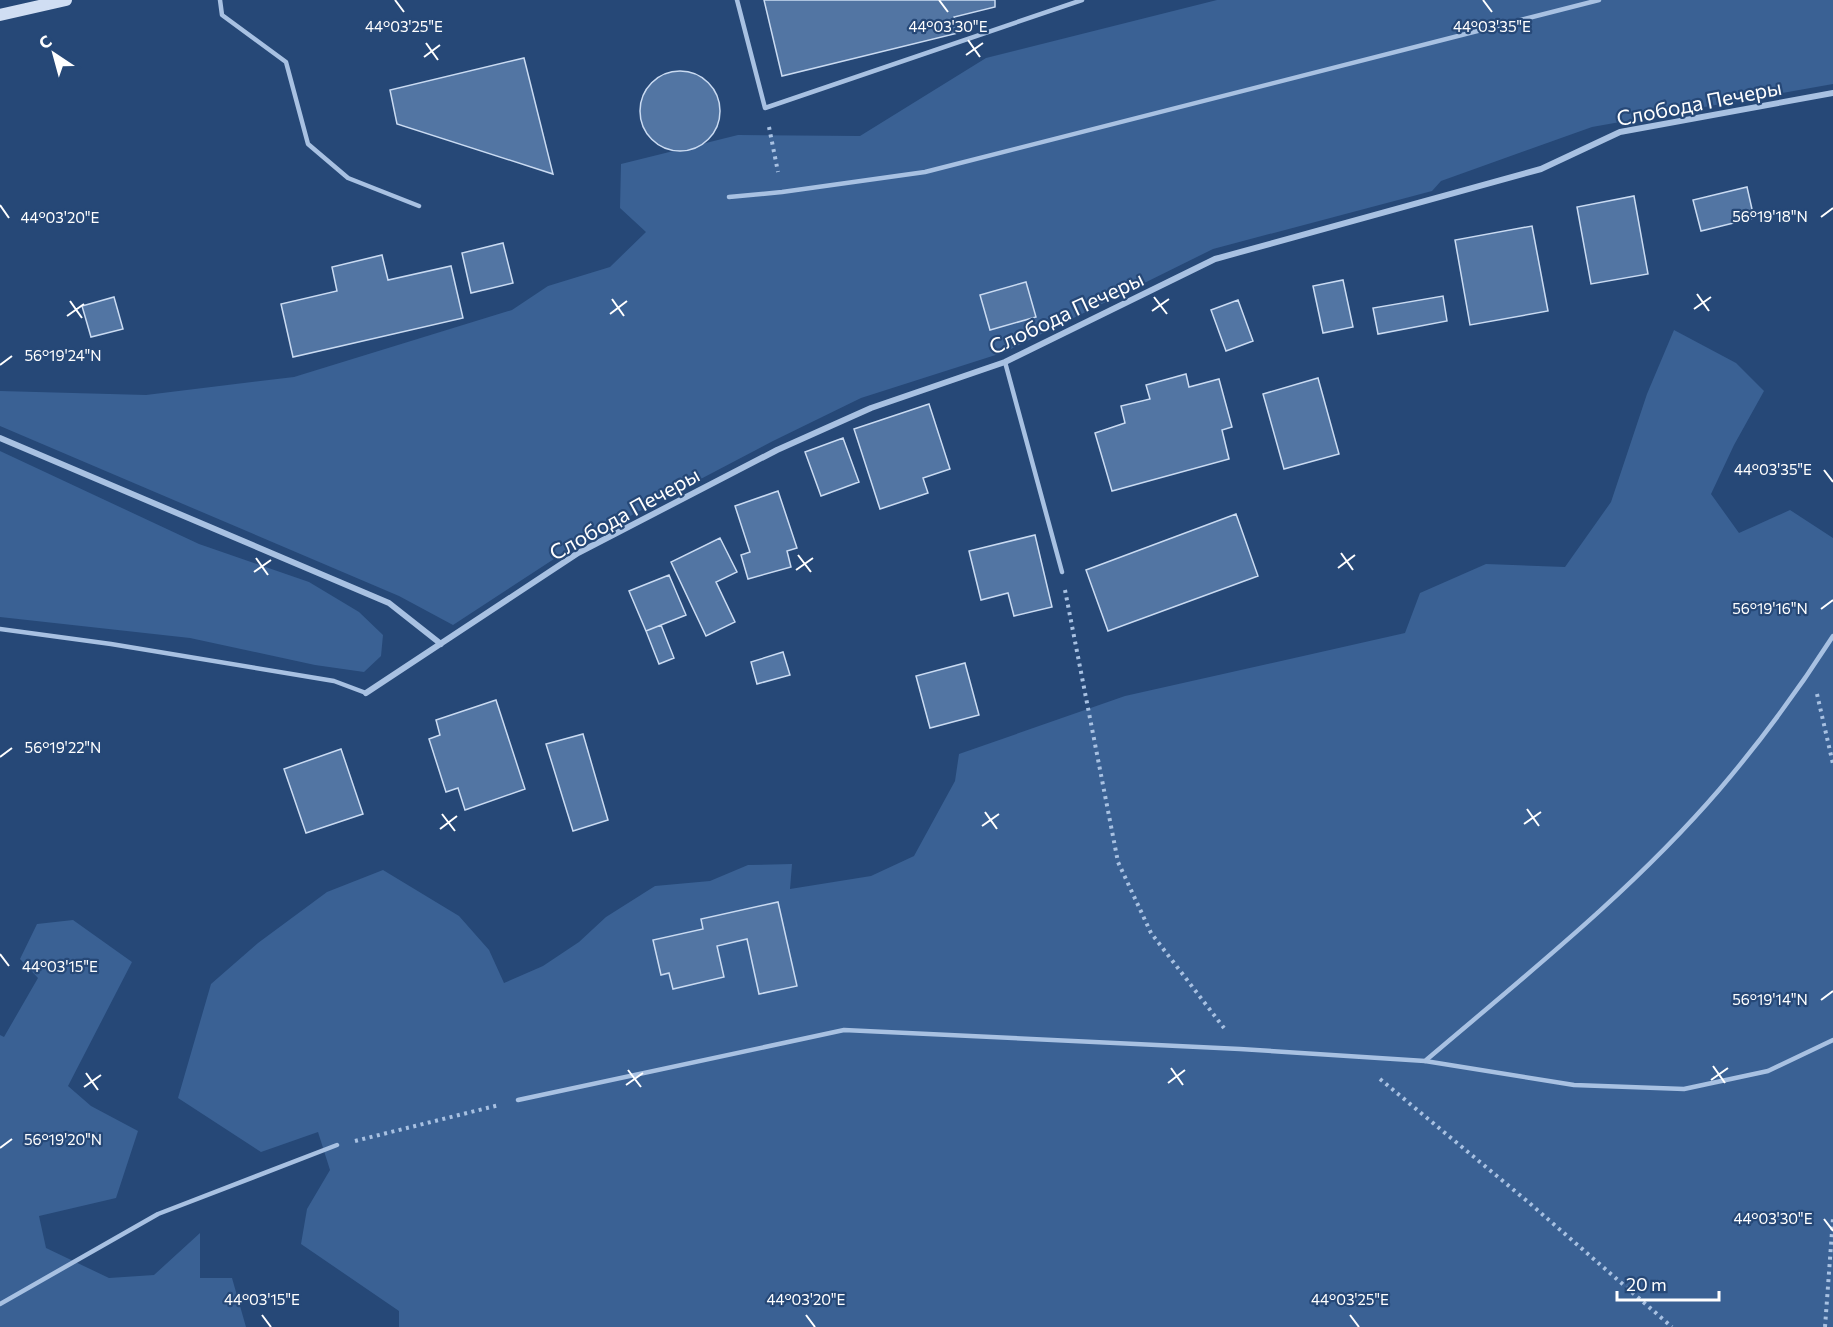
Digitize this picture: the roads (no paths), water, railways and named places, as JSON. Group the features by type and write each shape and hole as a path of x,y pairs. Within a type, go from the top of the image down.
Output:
{"street":[{"path":"0,15 66,0"},
{"name":"Слобода Печеры","path":"366,693 578,553 777,450 871,408 1005,362 1215,259 1541,169 1620,132 1833,93"},
{"path":"0,438 390,603 441,644"}],"lane":[{"path":"220,0 222,15 286,63 308,144 348,178 419,206"},
{"path":"737,0 765,108 1082,0"},
{"path":"729,197 925,172 1599,0"},
{"path":"1005,362 1062,572"},
{"path":"0,629 31,631 322,679 366,693"},
{"path":"1425,1061 1567,940 1640,872 1719,790 1812,670 1833,636"},
{"path":"518,1100 844,1030 1240,1049 1425,1061 1574,1085 1684,1089 1768,1071 1833,1040"},
{"path":"0,1304 158,1214 337,1145"}]}
